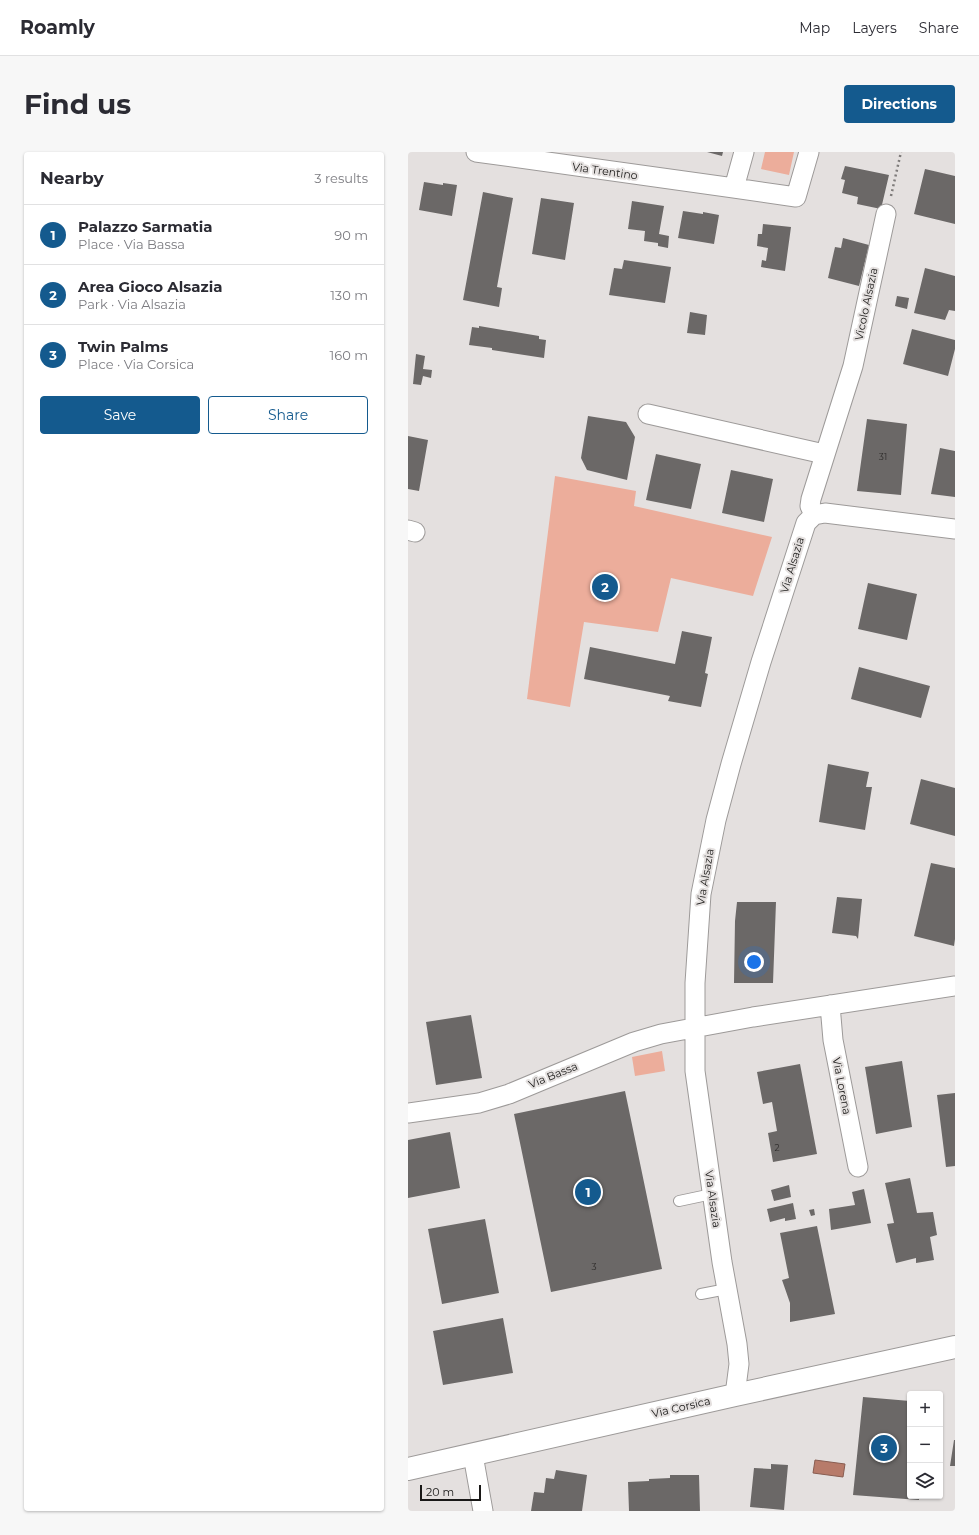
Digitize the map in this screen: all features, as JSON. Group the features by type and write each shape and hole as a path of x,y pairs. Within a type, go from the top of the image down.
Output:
{"street":[{"name":"Via Trentino","path":"476,152 585,160 796,198 809,152"},
{"path":"734,188 744,152"},
{"name":"Vicolo Alsazia","path":"814,515 810,506 811,498 853,366 886,214"},
{"path":"648,414 824,454"},
{"path":"814,515 825,513 955,529"},
{"name":"Via Alsazia","path":"735,1395 739,1364 734,1322 712,1194 695,1071 695,983 700,894 730,764 806,523 814,515"},
{"path":"696,1027 955,986"},
{"name":"Via Lorena","path":"830,1005 833,1040 858,1167"},
{"name":"Via Bassa","path":"408,1113 480,1103 508,1094 634,1042 661,1034 696,1027"},
{"name":"Via Corsica","path":"408,1469 955,1347"},
{"path":"474,1455 483,1511"}],"lane":[{"path":"679,1201 712,1194"},
{"path":"701,1294 727,1288"}],"path":[{"path":"886,214 901,152"}],"shaded area":[{"path":"765,152 794,152 789,175 761,169"},
{"path":"555,476 636,491 634,506 772,537 753,596 671,578 658,632 584,622 570,707 527,699"},
{"path":"662,1051 665,1071 635,1076 632,1057"},
{"path":"815,1460 845,1464 843,1477 813,1473"}],"building":[{"path":"707,152 723,152 722,156"},
{"path":"845,166 889,175 881,209 857,204 858,197 842,193 845,180 841,179"},
{"path":"925,169 955,176 955,224 914,214"},
{"path":"424,182 443,185 443,183 457,185 452,216 419,210"},
{"path":"483,192 513,198 497,287 502,288 499,307 463,300"},
{"path":"541,198 574,203 565,260 532,254"},
{"path":"632,201 664,206 659,234 669,236 668,248 658,246 658,243 644,241 645,231 628,229"},
{"path":"683,211 703,214 703,212 719,215 714,244 678,238"},
{"path":"763,224 791,227 785,271 761,267 762,260 766,261 768,248 757,246 758,234 762,234"},
{"path":"843,238 869,245 859,286 828,278 835,247 841,248"},
{"path":"624,260 671,267 665,303 609,295 614,268 622,269"},
{"path":"925,268 955,276 955,311 949,310 945,320 914,313"},
{"path":"897,296 909,298 907,309 895,306"},
{"path":"690,312 707,315 705,335 687,333"},
{"path":"479,326 539,336 539,339 546,340 544,358 469,345 472,327 479,328"},
{"path":"912,329 955,340 955,349 948,376 903,364"},
{"path":"416,354 425,356 423,369 432,370 431,378 423,376 421,385 413,384"},
{"path":"588,416 626,422 635,437 627,480 587,470 581,458"},
{"path":"867,419 907,424 901,495 857,491"},
{"path":"408,436 428,440 419,491 408,489"},
{"path":"940,448 955,451 955,497 931,494"},
{"path":"656,454 701,464 691,509 646,500"},
{"path":"731,470 773,479 764,522 722,513"},
{"path":"868,583 917,594 907,640 858,629"},
{"path":"682,631 712,637 705,673 708,674 701,707 668,701 670,696 584,679 590,647 675,664"},
{"path":"859,667 930,686 921,718 851,699"},
{"path":"828,764 869,772 866,787 872,787 865,830 819,822"},
{"path":"921,779 955,788 955,836 910,824"},
{"path":"931,863 955,868 954,946 914,936"},
{"path":"837,897 862,899 858,939 856,936 832,933"},
{"path":"737,902 776,902 773,983 734,983 735,921"},
{"path":"471,1015 482,1078 436,1085 426,1022"},
{"path":"902,1061 912,1127 876,1134 865,1067"},
{"path":"800,1064 817,1154 773,1162 768,1133 777,1131 772,1102 763,1104 757,1072"},
{"path":"625,1091 662,1269 551,1292 514,1114"},
{"path":"955,1093 955,1166 946,1167 937,1095"},
{"path":"450,1132 460,1188 408,1198 408,1140"},
{"path":"910,1178 917,1213 933,1212 937,1235 930,1237 934,1260 916,1263 916,1258 896,1263 887,1224 894,1223 885,1183"},
{"path":"789,1185 791,1197 774,1201 771,1190"},
{"path":"864,1189 871,1223 831,1230 829,1209 855,1205 852,1192"},
{"path":"793,1203 796,1219 785,1221 785,1218 770,1222 767,1209"},
{"path":"814,1209 815,1215 811,1216 809,1210"},
{"path":"485,1219 499,1293 442,1304 428,1229"},
{"path":"817,1226 835,1314 790,1322 790,1303 782,1280 789,1278 780,1233"},
{"path":"503,1318 513,1373 443,1385 433,1331"},
{"path":"863,1397 907,1401 907,1499 919,1500 853,1495"},
{"path":"954,1440 955,1466 950,1466"},
{"path":"771,1464 788,1465 784,1510 750,1507 754,1468 771,1469"},
{"path":"556,1470 587,1475 582,1511 531,1511 534,1492 544,1493 546,1478 554,1479"},
{"path":"670,1475 699,1475 700,1511 629,1511 628,1482 670,1478"}],"place":[{"name":"Area Gioco Alsazia","path":"605,587"},
{"name":"Palazzo Sarmatia","path":"588,1192"},
{"name":"Twin Palms","path":"884,1448"}]}
